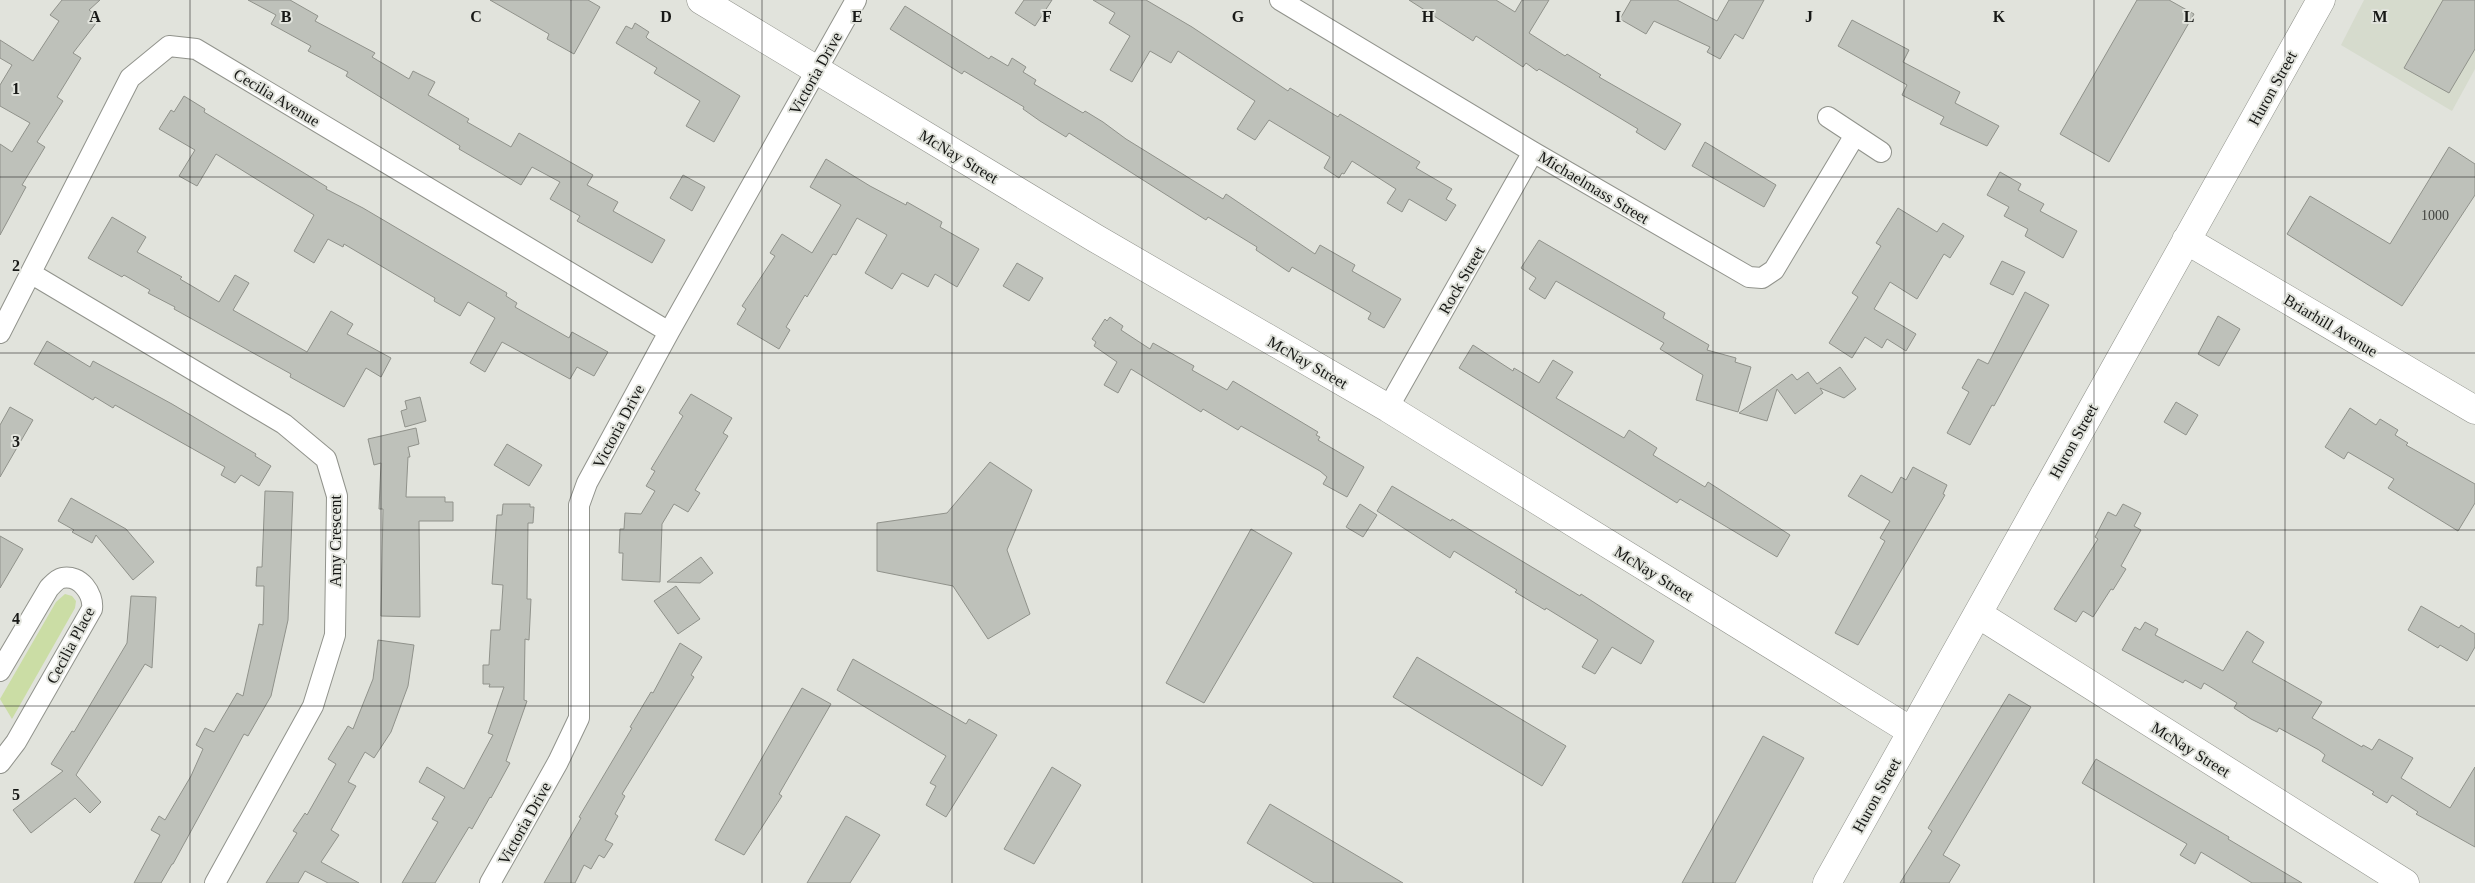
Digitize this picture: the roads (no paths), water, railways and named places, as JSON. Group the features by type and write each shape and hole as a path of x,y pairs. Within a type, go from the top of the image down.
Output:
{"street":[{"name":"McNay Street","path":"701,0 1095,238 1388,408 1911,731"},
{"name":"Victoria Drive","path":"490,883 558,762 579,718 579,504 587,483 669,332 856,0"},
{"name":"Michaelmass Street","path":"1280,0 1730,268 1749,277 1762,278 1774,270 1855,135"},
{"name":"Huron Street","path":"1827,883 2321,0"},
{"name":"Cecilia Avenue","path":"0,333 32,274 130,78 169,46 196,49 669,332"},
{"path":"1828,117 1881,152"},
{"name":"Rock Street","path":"1388,408 1534,152"},
{"name":"Briarhill Avenue","path":"2186,240 2475,410"},
{"name":"Amy Crescent","path":"32,274 284,424 326,459 337,496 335,635 314,706 214,883"},
{"name":"Cecilia Place","path":"0,763 16,742 92,610 93,601 86,587 67,578 60,579 49,588 1,666"},
{"name":"McNay Street","path":"1978,614 2405,883"}]}
